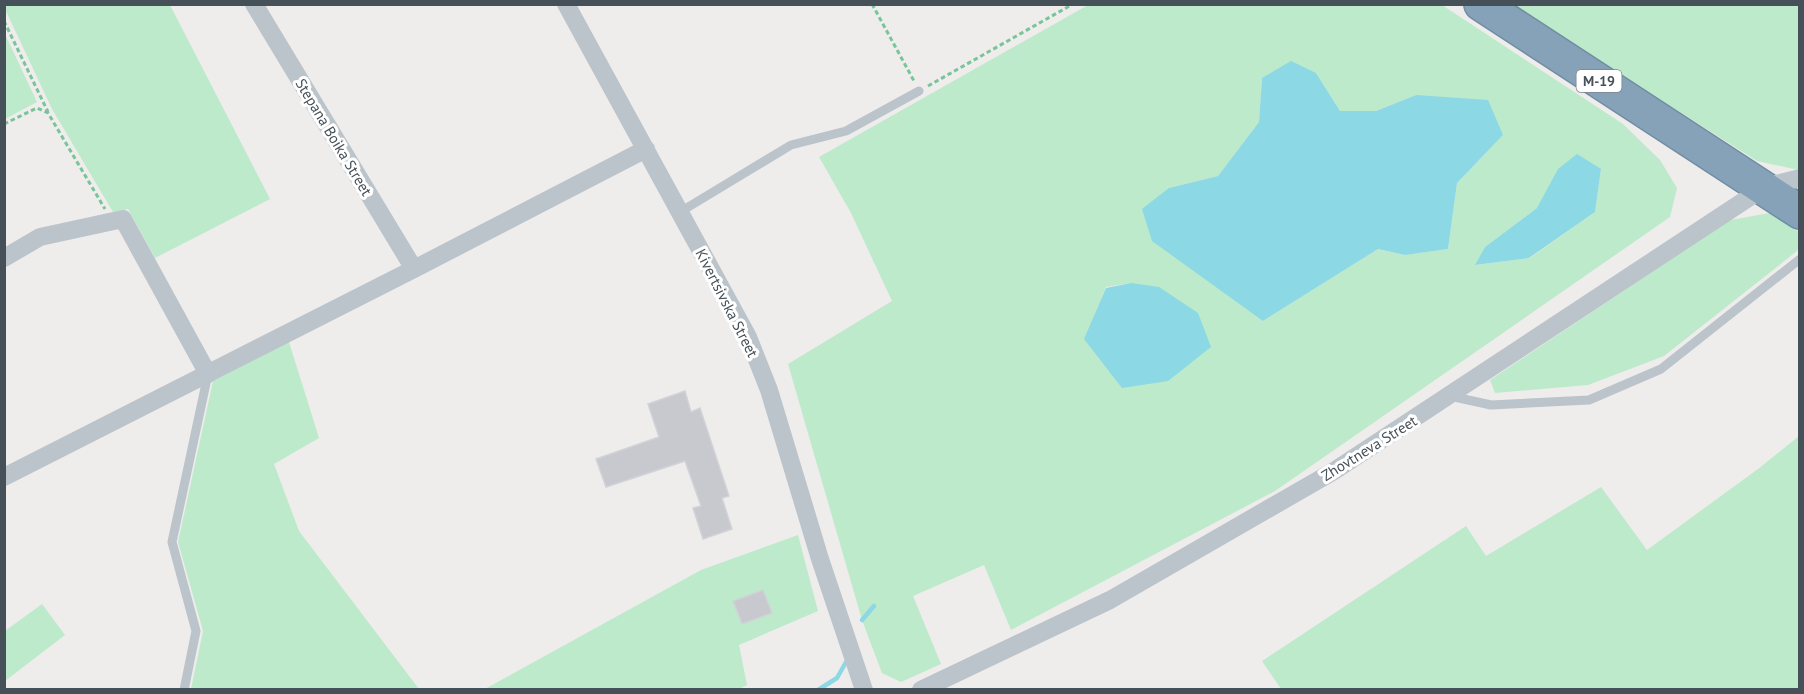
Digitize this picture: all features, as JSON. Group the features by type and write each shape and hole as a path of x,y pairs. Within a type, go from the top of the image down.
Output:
{"highway":[{"name":"М-19","path":"1481,4 1765,187 1800,212"}],"street":[{"name":"Stepana Boika Street","path":"254,4 414,269"},
{"name":"Kivertsivska Street","path":"566,4 748,337 769,390 820,559 864,690"},
{"path":"4,477 414,269 646,148"},
{"name":"Zhovtneva Street","path":"921,690 952,673 1110,600 1334,471 1765,187 1800,178"},
{"path":"4,258 40,237 123,219 208,374"},
{"path":"937,690 952,673"}],"lane":[{"path":"680,212 791,145 846,131 919,91"},
{"path":"1450,396 1491,405 1589,400 1661,369 1800,258"},
{"path":"184,690 196,631 172,542 208,374"}],"path":[{"path":"872,4 919,91 1073,4"},
{"path":"4,21 48,113 112,221"},
{"path":"4,124 37,108 48,113"}],"green space":[{"path":"5,4 170,5 270,199 155,258 128,209 113,212 52,109 5,9"},
{"path":"1088,5 1442,5 1623,124 1660,160 1677,188 1670,217 1275,491 1011,630 984,565 913,596 941,664 901,682 882,673 862,620 788,364 892,301 851,213 819,157","holes":["1316,73 1340,111 1376,111 1416,95 1503,135 1457,183 1448,249 1405,255 1378,249 1263,321 1169,188 1218,176 1259,122 1262,78","1601,169 1595,212 1530,258 1476,265 1485,247 1537,208","1131,283 1085,339 1106,287"]},
{"path":"1511,5 1799,5 1799,170 1757,161"},
{"path":"5,34 37,102 4,119"},
{"path":"1770,213 1799,232 1797,251 1664,356 1588,385 1495,393 1490,380 1730,220"},
{"path":"289,342 319,438 274,464 299,531 419,689 191,689 203,631 178,542 213,381"},
{"path":"1799,436 1799,689 1281,689 1262,661 1466,526 1486,556 1601,487 1647,550 1758,469"},
{"path":"798,535 818,611 739,645 747,685 739,689 483,690 701,570"},
{"path":"42,604 65,635 5,681 5,631"}],"water":[{"path":"1291,61 1316,73 1340,111 1376,111 1416,95 1488,100 1503,135 1457,183 1448,249 1405,255 1378,249 1263,321 1152,241 1142,209 1169,188 1218,176 1259,122 1262,78"},
{"path":"1577,154 1601,169 1595,212 1529,258 1475,265 1485,247 1537,208 1558,169"},
{"path":"1131,283 1159,287 1198,313 1211,347 1168,381 1122,388 1084,339 1106,288"}],"building":[{"path":"685,391 691,412 700,408 729,496 722,498 732,529 703,539 693,508 701,506 685,461 606,487 596,459 659,437 648,404"},
{"path":"763,590 772,613 742,624 733,601"}],"waterway":[{"path":"862,620 874,606"},
{"path":"818,690 837,678 846,662"}]}
